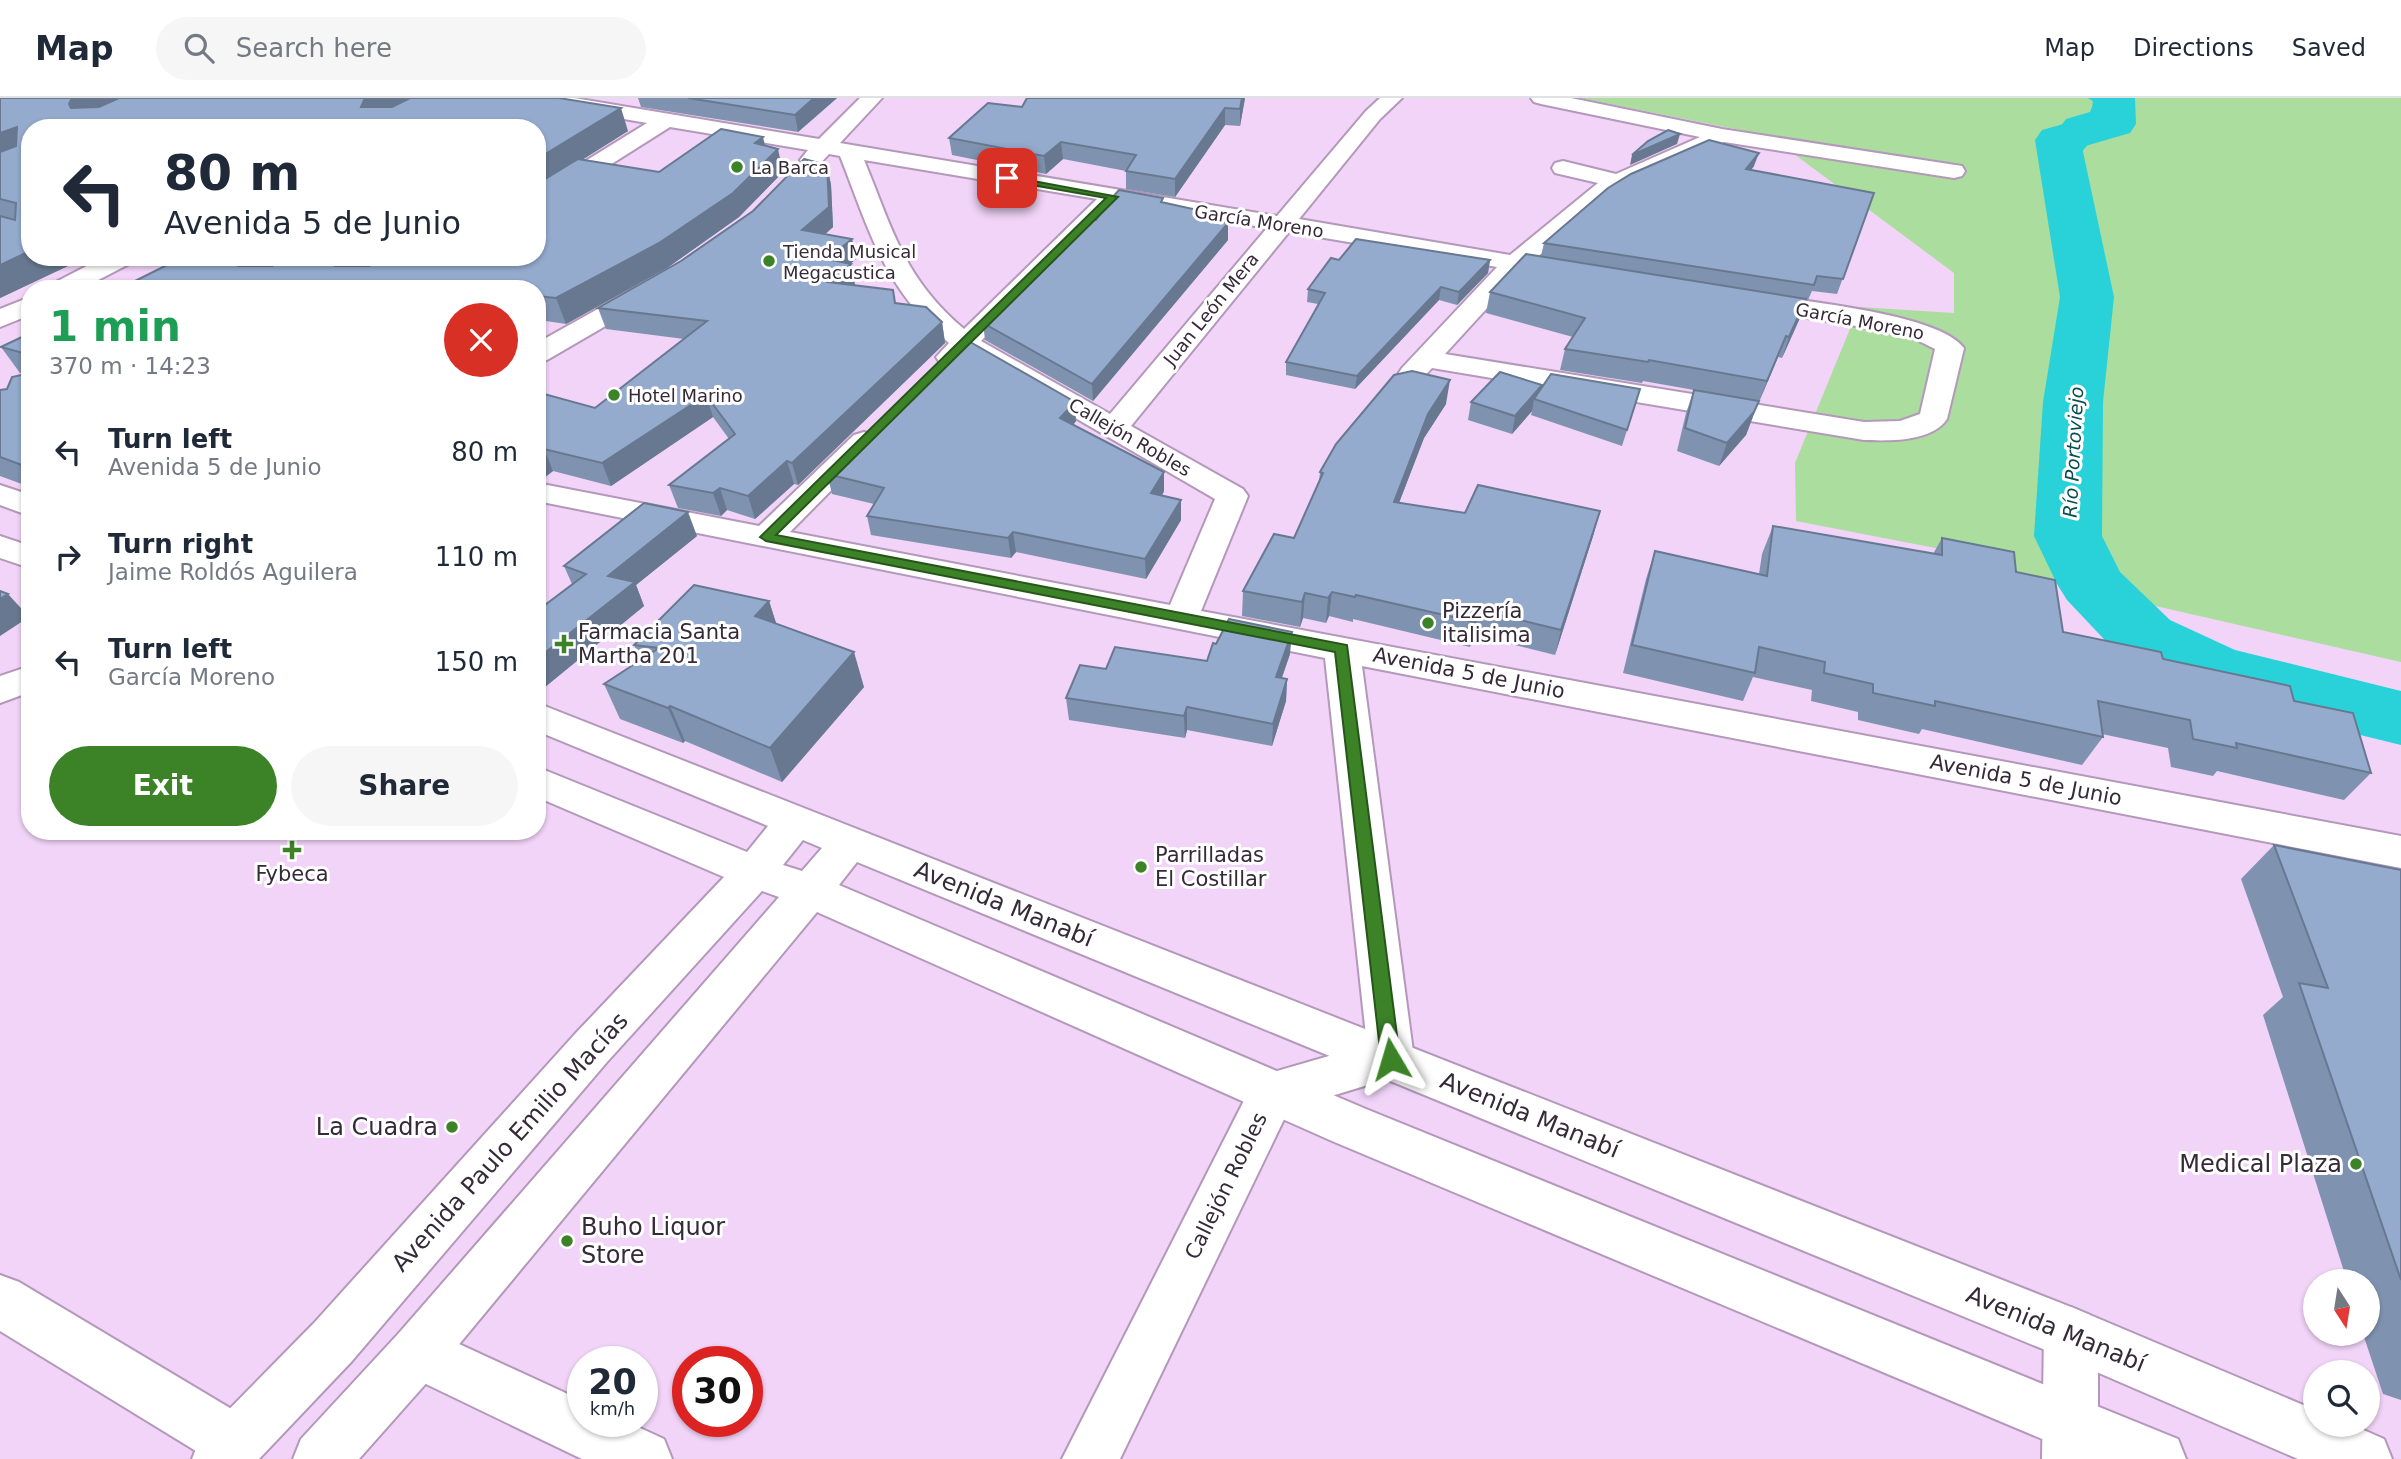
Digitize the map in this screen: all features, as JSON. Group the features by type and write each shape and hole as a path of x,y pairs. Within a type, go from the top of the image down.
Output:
{"street":[{"name":"García Moreno","path":"537,98 1598,277"},
{"path":"618,112 640,98"},
{"path":"797,175 837,148 872,98"},
{"name":"Juan León Mera","path":"1115,427 1373,115 1392,98"},
{"path":"1541,98 1722,135 1954,171"},
{"path":"546,195 666,120"},
{"path":"1396,390 1515,263 1595,195 1618,181 1722,135"},
{"name":"Callejón Robles","path":"837,148 900,274 914,295 965,343 1232,496 1181,619"},
{"path":"1563,168 1618,181"},
{"path":"935,372 1113,197"},
{"path":"79,280 106,266"},
{"path":"546,349 665,282"},
{"name":"García Moreno","path":"1426,359 1864,431 1895,432 1919,427 1933,419 1950,348 1939,338 1920,329 1900,325 1721,296"},
{"path":"0,319 21,308"},
{"path":"766,537 885,421"},
{"path":"0,494 21,503"},
{"name":"Avenida 5 de Junio","path":"546,494 1181,619 2401,852"},
{"path":"0,546 21,554"},
{"path":"1342,649 1391,1059"},
{"path":"0,690 21,682"},
{"name":"Avenida Manabí","path":"546,720 2071,1334 2364,1459"},
{"path":"546,785 754,872 811,891 2069,1440 2158,1459"},
{"name":"Avenida Paulo Emilio Macías","path":"227,1451 333,1342 591,1048 754,872 795,821"},
{"path":"321,1459 418,1352 850,843"},
{"name":"Callejón Robles","path":"1090,1459 1273,1092 1391,1059"},
{"path":"0,1301 227,1451"},
{"path":"2069,1440 2071,1334"},
{"path":"418,1352 644,1459"}],"shaded area":[{"path":"1580,98 2401,98 2401,662 2024,576 1992,559 1796,521 1795,463 1859,307 1954,313 1954,273 1770,136"},
{"path":"2088,98 2122,98 2123,119 2118,128 2097,134 2079,155 2088,191 2085,209 2048,174 2058,130 2066,119 2090,112 2094,102"}],"building":[{"path":"0,98 72,98 69,104 71,108 99,107 119,98 365,98 361,107 392,107 410,98 559,98 621,108 546,154 546,119 21,119 21,255 0,265 0,216 15,220 16,203 0,199 0,152 16,146 17,127 0,133"},
{"path":"688,98 814,98 795,115"},
{"path":"1027,98 1242,98 1240,109 1225,108 1175,179 1126,171 1136,155 1061,142 1044,156 949,138 988,103 1022,107"},
{"path":"721,129 763,137 755,143 778,149 733,193 659,243 556,298 546,297 546,280 137,280 165,266 546,266 546,179 578,159 659,172"},
{"path":"1668,130 1680,134 1632,155 1648,141"},
{"path":"1709,140 1759,153 1746,169 1874,193 1843,279 1817,276 1814,285 1544,243 1608,188 1631,174"},
{"path":"804,159 827,165 829,207 802,230 852,239 827,259 851,264 828,282 893,290 895,303 926,307 942,322 792,463 787,461 748,496 720,488 713,493 669,485 735,434 706,395 602,463 546,449 546,394 595,408 707,321 598,308 681,261 753,211"},
{"path":"1119,190 1163,198 1161,202 1207,212 1201,219 1228,223 1092,384 983,323 991,320 1090,219 1096,220"},
{"path":"1356,239 1490,260 1459,292 1441,287 1357,376 1286,362 1325,293 1308,289 1331,258 1339,260"},
{"path":"1526,254 1806,299 1789,337 1786,336 1767,381 1649,360 1648,362 1565,349 1585,318 1490,292"},
{"path":"21,337 21,353 1,347"},
{"path":"965,339 1075,402 1060,418 1164,472 1151,493 1181,500 1145,559 1013,532 1008,538 867,516 884,488 827,474"},
{"path":"1412,371 1450,380 1428,414 1394,502 1465,513 1478,485 1600,511 1561,630 1479,610 1475,622 1356,595 1355,597 1332,592 1328,598 1305,593 1302,602 1243,591 1274,534 1294,538 1323,473 1320,472 1336,444 1394,375"},
{"path":"1500,372 1542,385 1515,416 1471,402"},
{"path":"1551,374 1640,389 1627,430 1534,399"},
{"path":"21,375 21,465 0,457 0,390 7,389 12,377"},
{"path":"1694,390 1759,401 1754,412 1727,443 1685,428"},
{"path":"644,503 688,512 608,576 635,582 546,652 546,604 586,574 564,566"},
{"path":"1773,526 1942,555 1942,538 2014,552 2016,572 2055,580 2063,632 2161,652 2163,659 2290,686 2294,701 2353,713 2371,773 2236,743 2237,748 2193,739 2190,720 2098,701 2103,737 1935,701 1935,706 1873,693 1873,684 1824,673 1825,662 1759,647 1755,673 1632,645 1655,551 1767,576"},
{"path":"694,585 769,601 755,616 854,652 770,748 670,706 668,708 604,684 659,648 634,645"},
{"path":"0,591 8,594 0,599"},
{"path":"1229,619 1292,632 1276,677 1287,679 1273,724 1187,707 1184,716 1066,698 1080,665 1106,669 1115,647 1207,661 1213,643 1216,644"},
{"path":"2274,845 2401,870 2401,1280 2299,983 2328,988"}],"waterway":[{"name":"Río Portoviejo","path":"2114,98 2114,124 2058,140 2087,297 2073,402 2068,536 2092,584 2144,637 2209,668 2291,692 2401,718"}],"place":[{"name":"La Barca","path":"737,167"},
{"name":"Tienda Musical Megacustica","path":"769,261"},
{"name":"Hotel Marino","path":"614,395"},
{"name":"Pizzería italisima","path":"1428,623"},
{"name":"Farmacia Santa Martha 201","path":"564,644"},
{"name":"Fybeca","path":"292,850"},
{"name":"Parrilladas El Costillar","path":"1141,867"},
{"name":"La Cuadra","path":"452,1127"},
{"name":"Medical Plaza","path":"2356,1164"},
{"name":"Buho Liquor Store","path":"567,1241"}],"route":[{"path":"1007,178 1113,197 766,537 1342,649 1391,1059"}]}
